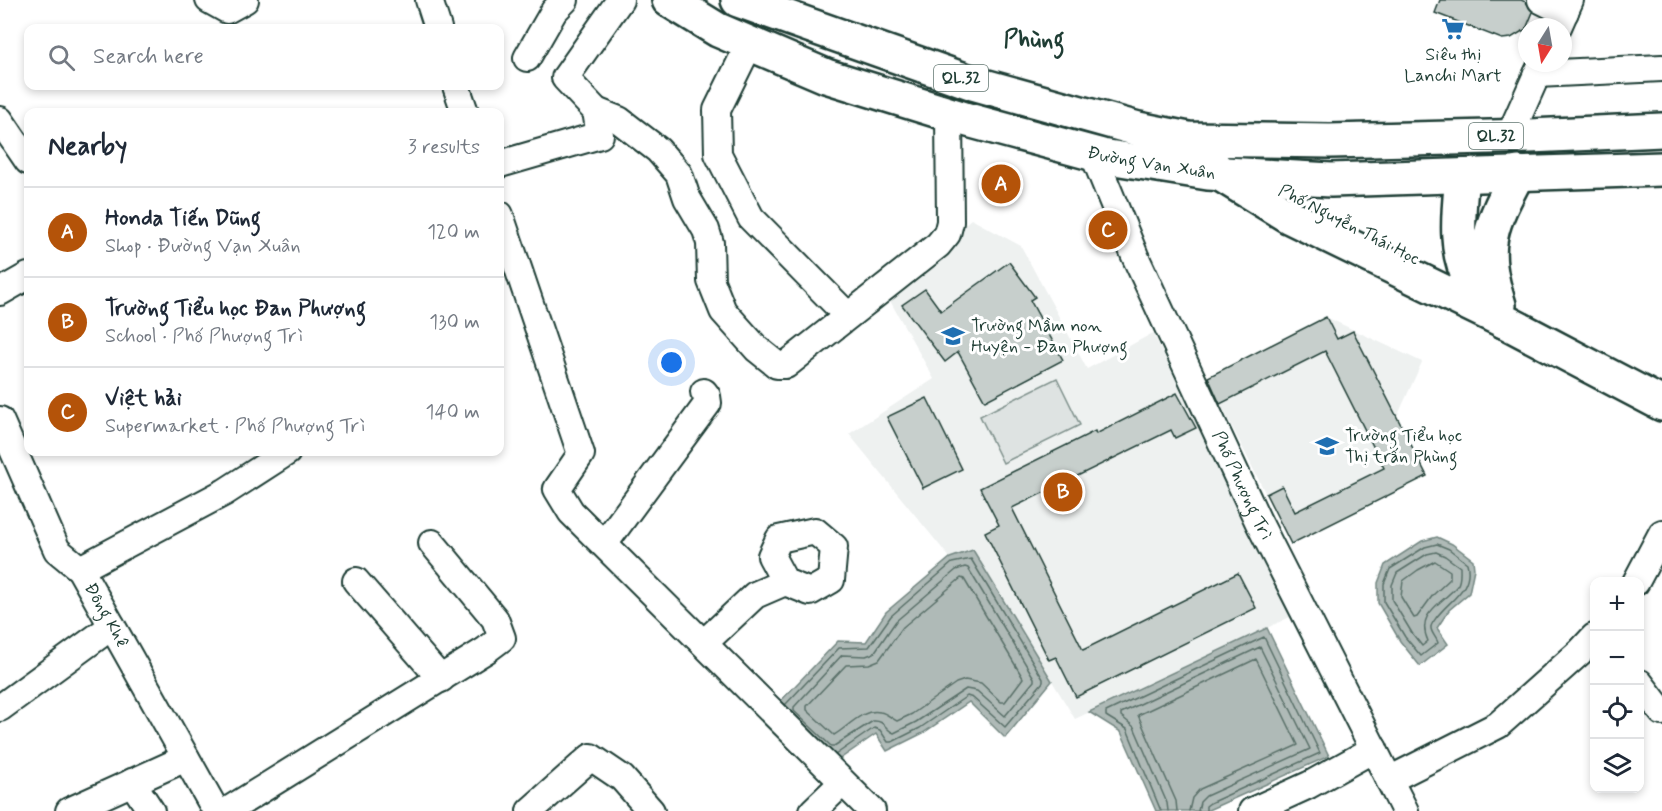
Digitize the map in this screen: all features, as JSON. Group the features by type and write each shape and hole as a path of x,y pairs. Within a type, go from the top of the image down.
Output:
{"main road":[{"name":"Đường Vạn Xuân","path":"669,0 718,30 826,76 949,114 1093,153 1220,174 1260,190 1331,180 1662,170"},
{"name":"Đường Vạn Xuân","path":"738,0 973,83 1138,129 1188,138 1330,141 1509,137 1662,130"},
{"path":"1188,138 1220,174"},
{"name":"Phố Nguyễn Thái Học","path":"1188,138 1260,190 1290,217 1504,321 1662,404"},
{"path":"1254,140 1260,190"},
{"path":"1504,321 1489,270 1489,241 1498,211 1518,173"},
{"path":"1462,176 1459,208 1463,260 1471,280 1504,321"}],"street":[{"path":"209,0 226,10 245,0"},
{"path":"429,0 437,24"},
{"path":"527,58 554,11 565,0"},
{"path":"620,0 565,78 596,111 619,120 658,150 679,174 687,198 708,236 712,264 711,281 723,311 757,349 777,365 786,365 938,245 947,234 950,222 949,114"},
{"path":"1541,0 1564,13"},
{"path":"750,44 717,110 718,154 751,218 841,309"},
{"path":"1572,69 1662,68"},
{"path":"1509,137 1538,72"},
{"path":"457,90 464,108"},
{"path":"504,163 600,135 596,111"},
{"path":"0,120 24,155"},
{"name":"Phố Phượng Trì","path":"1093,153 1135,256 1258,521 1405,811"},
{"path":"504,227 581,454 557,489 571,512 872,811"},
{"path":"2,291 24,278"},
{"path":"604,544 708,403 704,392"},
{"name":"Đông Khê","path":"0,420 7,457 57,550 80,570 216,811"},
{"path":"80,570 225,492 281,456"},
{"path":"1639,577 1662,533"},
{"path":"227,811 441,679 502,638 495,619 432,543"},
{"path":"356,581 441,679"},
{"path":"704,642 755,595 785,582"},
{"path":"0,708 112,626"},
{"path":"1389,780 1498,724 1590,641"},
{"path":"1642,685 1662,712"},
{"path":"1252,811 1310,784 1374,749"},
{"path":"530,811 591,757 622,778 651,811"},
{"path":"69,811 186,758"},
{"path":"132,782 151,811"},
{"path":"813,811 842,783"}],"shaded area":[{"path":"971,219 1021,246 1087,369 1153,333 1290,617 1075,719 973,550 950,558 849,434 934,379 885,292"},
{"name":"Trường Tiểu học Thị trấn Phùng","path":"1326,317 1422,362 1397,417 1427,475 1291,544 1207,377"},
{"path":"1057,378 1080,425 1003,463 980,416"}],"water":[{"path":"1437,537 1452,544 1473,560 1474,569 1469,593 1449,610 1437,628 1448,644 1420,666 1400,641 1378,603 1378,583 1385,565 1422,541"},
{"path":"973,550 1052,681 1005,738 969,702 923,733 887,751 876,734 831,765 773,709 838,641 866,642 886,612 950,558"},
{"path":"1267,628 1329,756 1206,811 1156,811 1121,732 1089,712"}],"building":[{"path":"1440,0 1521,0 1526,2 1533,12 1531,18 1518,18 1518,34 1511,38 1502,39 1435,13"},
{"path":"1009,262 1035,297 1030,300 1063,360 985,401 958,352 945,362 902,305 925,289 941,311"},
{"path":"1326,317 1337,339 1353,331 1427,476 1291,544 1266,494 1282,486 1295,512 1384,468 1325,351 1220,404 1208,377"},
{"path":"1177,393 1196,428 1175,438 1171,430 1012,508 1083,650 1238,573 1256,608 1076,697 1056,657 1049,660 985,532 999,525 980,488"},
{"path":"927,398 962,469 923,488 887,417"}],"place":[{"name":"Siêu thị Lanchi Mart","path":"1453,29"},
{"name":"Honda Tiến Dũng","path":"1001,184"},
{"name":"Việt hải","path":"1108,230"},
{"name":"Trường Mầm non Huyện - Đan Phượng","path":"953,336"},
{"name":"Trường Tiểu học Thị trấn Phùng","path":"1327,446"},
{"name":"Trường Tiểu học Đan Phượng","path":"1063,492"}],"district":[{"name":"Phùng","path":"1034,40"}]}
